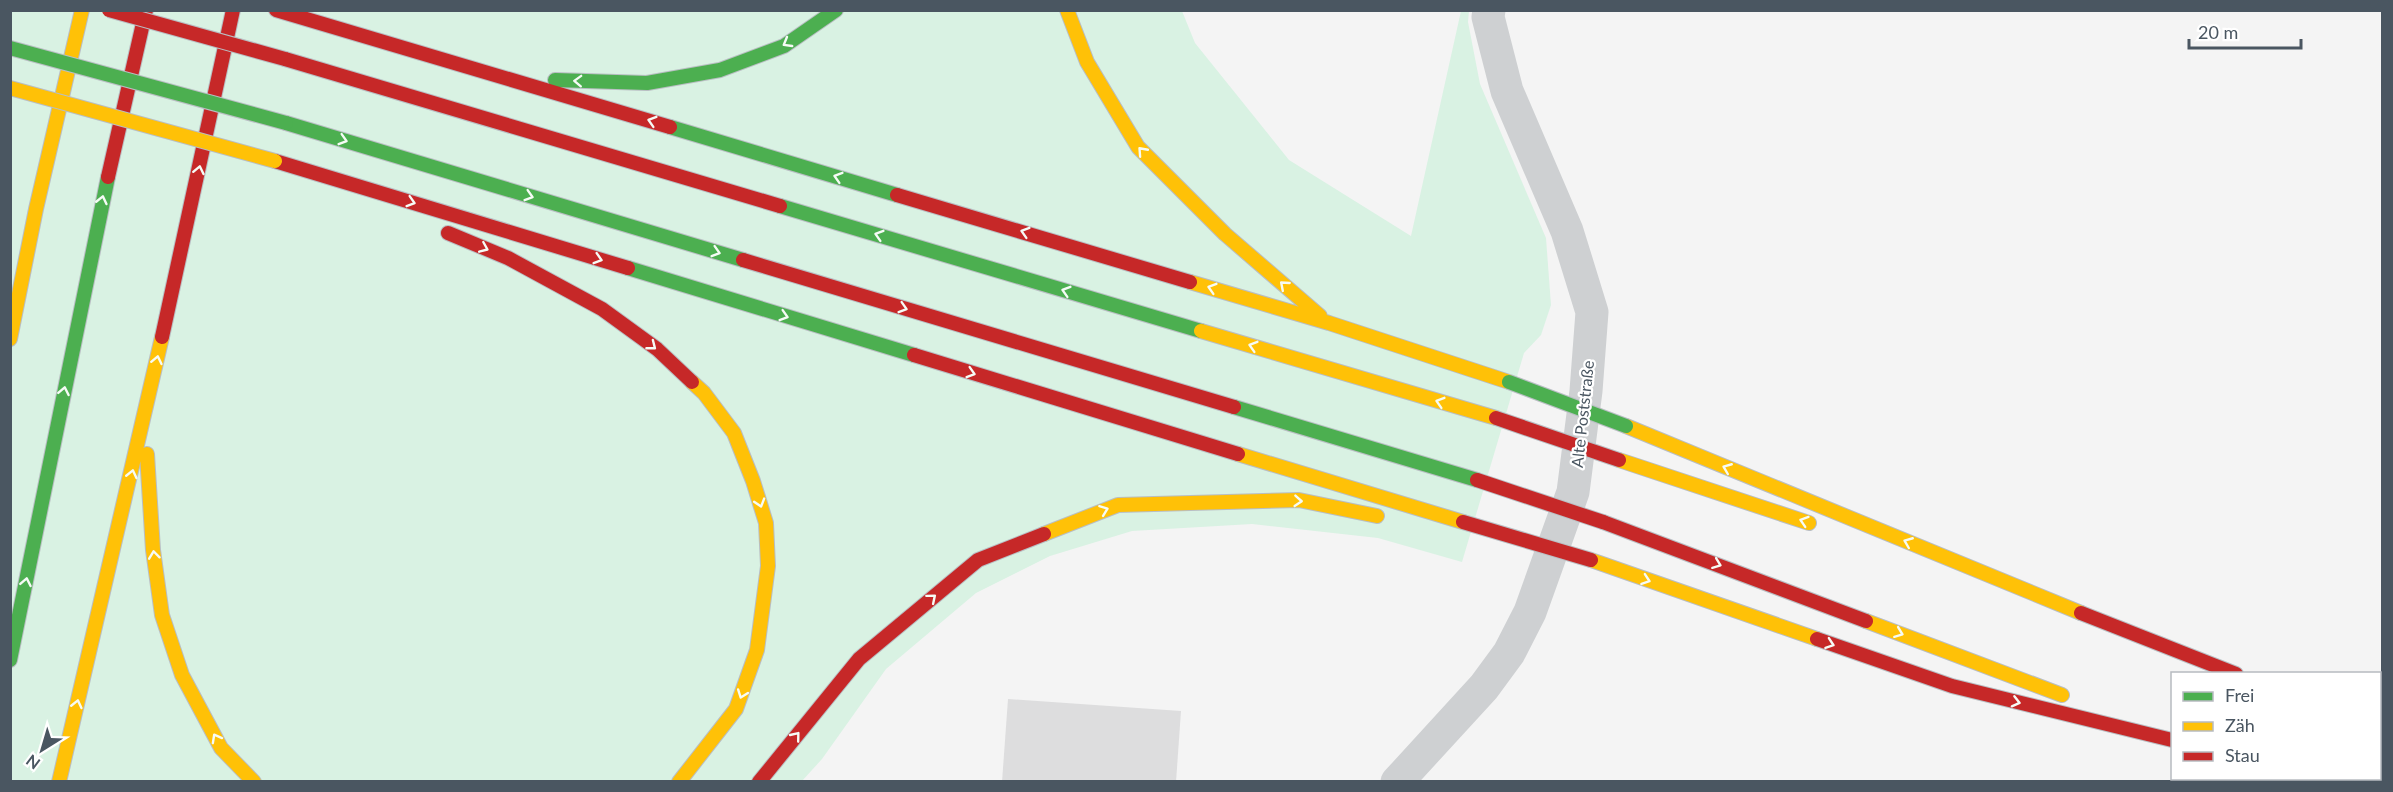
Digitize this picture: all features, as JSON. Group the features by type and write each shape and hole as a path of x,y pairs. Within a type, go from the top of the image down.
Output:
{"highway":[{"path":"10,339 36,209 82,10"},
{"path":"109,10 285,59 1496,418 1822,527"},
{"path":"10,660 99,214 146,10"},
{"path":"58,782 145,417 233,10"},
{"path":"276,10 1329,323 1509,382 1626,426 2231,672"},
{"path":"512,79 647,83 720,70 784,46 836,10"},
{"path":"1067,10 1087,62 1138,147 1226,234 1329,323"},
{"path":"10,48 286,123 1477,480 1603,522 2072,699"},
{"path":"10,88 275,161 1462,528 1591,560 1952,686 2171,738"},
{"path":"275,161 402,214"},
{"path":"434,227 508,258 602,309 657,349 704,393 734,433 753,481 766,523 768,566 758,650 736,709 679,782"},
{"path":"145,417 153,550 162,615 182,675 221,748 254,782"},
{"path":"759,782 859,658 978,560 1118,505 1299,500 1391,519"},
{"path":"1426,526 1462,528"},
{"path":"1878,545 2059,604"},
{"path":"2094,707 2171,738"}],"street":[{"name":"Alte Poststraße","path":"1397,782 1484,687 1509,653 1530,612 1573,492 1586,391 1592,312 1567,231 1507,91 1488,16 1489,10"}],"green space":[{"path":"10,11 1182,11 1195,43 1289,160 1411,236 1461,11 1469,11 1468,22 1480,84 1546,238 1551,305 1541,335 1524,353 1462,562 1378,538 1252,524 1132,531 1050,556 976,593 886,669 822,759 802,781 11,781"}],"building":[{"path":"1008,699 1181,711 1176,782 1002,782"}],"traffic: fast":[{"path":"555,80 647,83 720,70 784,46 836,10"},
{"path":"10,48 286,123"},
{"path":"286,123 743,260"},
{"path":"670,127 897,195"},
{"path":"10,660 108,177"},
{"path":"780,206 1201,331"},
{"path":"628,268 914,355"},
{"path":"1509,382 1626,426"},
{"path":"1234,407 1477,480"}],"traffic: slow":[{"path":"10,339 36,209 82,10"},
{"path":"1067,10 1087,62 1138,147 1225,234 1320,316"},
{"path":"10,88 275,161"},
{"path":"1190,282 1329,323 1509,382"},
{"path":"1201,331 1496,418"},
{"path":"59,782 162,337"},
{"path":"679,782 736,709 757,650 768,566 766,523 753,481 734,433 704,393 692,382"},
{"path":"1626,426 2081,613"},
{"path":"147,454 153,550 162,615 182,675 221,748 254,782"},
{"path":"1238,454 1463,522"},
{"path":"1619,460 1809,523"},
{"path":"1044,534 1118,505 1299,500 1377,516"},
{"path":"1591,560 1817,639"},
{"path":"1866,621 2062,695"}],"traffic: jam":[{"path":"109,10 285,59"},
{"path":"108,177 146,10"},
{"path":"162,337 233,10"},
{"path":"276,10 670,127"},
{"path":"285,59 780,206"},
{"path":"275,161 628,268"},
{"path":"897,195 1190,282"},
{"path":"448,233 508,258 602,309 657,349 692,382"},
{"path":"743,260 1234,407"},
{"path":"914,355 1238,454"},
{"path":"1496,418 1619,460"},
{"path":"1477,480 1603,522"},
{"path":"1463,522 1591,560"},
{"path":"1603,522 1866,621"},
{"path":"759,782 859,659 978,560 1044,534"},
{"path":"2081,613 2231,672"},
{"path":"1817,639 1952,686 2171,740"},
{"path":"2288,780 2292,782"}]}
